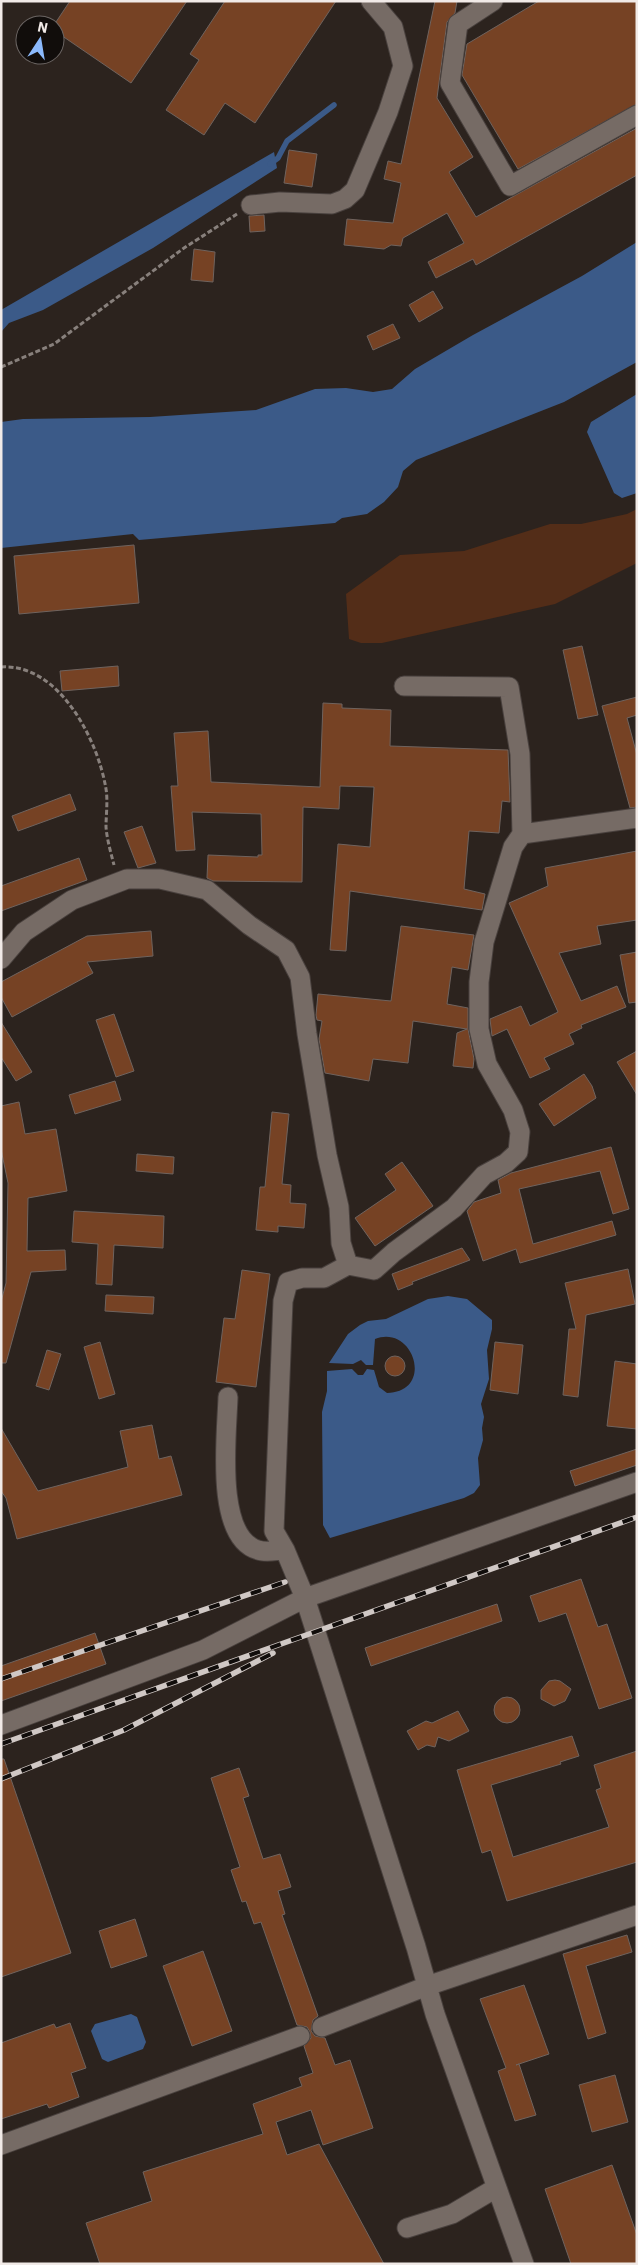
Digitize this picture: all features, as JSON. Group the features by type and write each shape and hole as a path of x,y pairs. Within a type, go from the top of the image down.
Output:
{"street":[{"path":"251,205 280,202 332,204 345,199 355,190 388,112 403,66 393,27 371,1"},
{"path":"493,1 458,24 450,83 510,186 637,115"},
{"path":"404,686 509,687 520,754 522,834 513,847 484,942 479,982 478,1028 487,1064 514,1110 520,1132 518,1152 506,1163 484,1175 454,1208 394,1252 374,1270 348,1265 324,1278 302,1278 288,1282 282,1301 274,1531 285,1550 305,1598 435,2014 524,2264"},
{"path":"522,834 637,818"},
{"path":"1,959 24,932 72,900 127,879 160,879 207,890 249,925 286,950 300,977 307,1034 339,1207 341,1243 348,1265"},
{"path":"228,1397 227,1495 235,1530 243,1542 259,1551 285,1550"},
{"path":"1,1725 203,1650 305,1598 637,1482"},
{"path":"322,2027 427,1986 637,1915"},
{"path":"1,2145 300,2036"},
{"path":"407,2228 452,2214 496,2188"}],"path":[{"path":"1,367 54,344 184,248 251,205"},
{"path":"1,667 28,672 52,684 72,707 95,751 106,789 106,830 117,883"}],"shaded area":[{"path":"637,509 637,563 555,604 382,643 361,643 349,639 346,594 400,555 464,551 550,524 581,524 627,514"}],"water":[{"path":"274,152 277,168 153,248 43,310 9,323 1,332 1,310"},
{"path":"637,242 637,362 564,402 416,460 403,471 398,487 384,502 367,514 342,518 335,523 139,540 133,534 1,548 1,422 23,419 150,417 256,410 315,389 346,388 373,392 392,389 415,369 582,276"},
{"path":"637,394 637,493 622,498 614,493 587,432 591,422"},
{"path":"448,1296 467,1299 492,1320 487,1350 489,1379 481,1404 484,1417 482,1428 483,1440 478,1458 480,1485 474,1493 464,1498 330,1538 323,1525 322,1412 327,1391 327,1371 352,1369 358,1375 363,1375 367,1369 374,1370 379,1387 387,1393 402,1390 411,1382 415,1372 414,1360 409,1349 400,1341 389,1337 375,1339 373,1365 366,1365 361,1360 353,1364 329,1363 348,1334 360,1325 368,1321 386,1319 428,1299"},
{"path":"131,2014 137,2017 146,2042 143,2049 108,2062 102,2059 91,2031 95,2024"}],"building":[{"path":"70,1 187,1 131,83 65,38 65,15 61,15"},
{"path":"225,1 336,1 255,123 225,103 204,135 166,110 199,60 190,54"},
{"path":"435,1 457,1 455,13 447,22 437,98 473,157 449,172 476,217 637,128 637,175 476,265 473,259 436,278 428,262 464,243 447,213 403,238 401,246 391,245 384,249 344,245 347,219 393,223 401,183 384,179 388,161 401,164"},
{"path":"539,1 637,1 637,104 518,169 462,75 467,44"},
{"path":"289,150 317,154 312,187 284,183"},
{"path":"264,215 265,231 250,232 249,216"},
{"path":"194,249 215,252 213,282 191,280"},
{"path":"433,291 443,308 419,322 409,305"},
{"path":"393,324 400,338 373,350 367,336"},
{"path":"134,545 139,603 19,614 14,556"},
{"path":"582,646 598,715 578,719 563,650"},
{"path":"118,666 119,686 62,691 60,671"},
{"path":"637,697 637,715 627,718 637,755 637,807 630,808 602,706"},
{"path":"323,703 342,704 342,708 391,710 390,746 508,750 510,802 502,801 499,833 469,831 464,889 485,894 482,910 350,891 346,951 330,950 338,844 370,847 374,787 340,786 339,809 303,807 302,882 213,881 207,878 208,855 258,857 258,855 262,855 261,814 192,812 195,850 176,851 171,786 178,786 174,733 208,731 211,782 320,787"},
{"path":"70,794 76,810 18,831 12,816"},
{"path":"142,826 156,863 138,868 124,832"},
{"path":"637,851 637,920 597,926 601,944 559,953 581,1001 617,986 626,1007 581,1025 582,1028 569,1034 574,1044 544,1058 550,1069 530,1078 507,1029 492,1036 490,1019 521,1006 530,1026 558,1012 509,903 548,886 545,868"},
{"path":"79,858 87,880 1,911 1,886"},
{"path":"401,926 474,935 468,970 452,967 447,1004 468,1008 468,1029 474,1059 473,1068 453,1066 457,1033 467,1029 413,1021 408,1063 373,1059 369,1081 325,1073 319,1039 322,1021 317,1020 316,1015 318,994 391,1001"},
{"path":"151,931 153,956 87,962 93,973 12,1017 1,997 1,982 87,936"},
{"path":"637,952 637,1002 629,1003 620,955"},
{"path":"114,1014 134,1071 116,1077 96,1020"},
{"path":"1,1022 32,1072 16,1081 1,1057"},
{"path":"637,1051 637,1095 617,1062"},
{"path":"584,1074 592,1086 596,1098 554,1126 539,1104"},
{"path":"115,1081 121,1100 75,1114 69,1095"},
{"path":"19,1102 25,1134 56,1129 67,1191 28,1198 27,1251 65,1250 66,1270 31,1272 6,1363 1,1363 1,1302 6,1283 8,1183 1,1149 1,1106"},
{"path":"272,1112 289,1114 282,1184 291,1185 290,1203 306,1204 304,1228 278,1226 278,1232 256,1230 260,1187 265,1187"},
{"path":"611,1147 629,1209 613,1214 600,1171 519,1189 533,1244 612,1221 616,1235 520,1263 516,1249 483,1261 467,1211 474,1202 501,1193 498,1180 511,1173"},
{"path":"137,1154 174,1157 173,1174 136,1171"},
{"path":"402,1162 433,1206 375,1246 355,1218 396,1190 385,1174"},
{"path":"74,1211 164,1216 163,1248 114,1245 112,1285 96,1284 98,1244 72,1242"},
{"path":"462,1248 470,1260 412,1282 413,1284 398,1290 392,1274"},
{"path":"628,1269 635,1304 586,1315 578,1397 563,1395 569,1329 576,1329 565,1283"},
{"path":"242,1270 270,1274 256,1387 216,1382 224,1318 235,1319"},
{"path":"106,1295 154,1297 153,1314 105,1311"},
{"path":"100,1342 115,1394 99,1399 84,1347"},
{"path":"495,1342 523,1345 518,1394 490,1390"},
{"path":"47,1350 61,1354 49,1390 36,1386"},
{"path":"395,1356 402,1359 405,1366 402,1373 395,1376 388,1373 385,1366 388,1359"},
{"path":"615,1361 637,1364 637,1429 607,1426"},
{"path":"152,1425 159,1459 171,1456 182,1495 17,1539 6,1498 1,1491 1,1428 38,1491 128,1467 120,1431"},
{"path":"637,1449 637,1465 575,1486 570,1471"},
{"path":"581,1579 598,1627 607,1624 632,1698 599,1709 566,1613 539,1622 530,1596"},
{"path":"497,1604 502,1621 371,1666 365,1648"},
{"path":"95,1633 106,1664 1,1701 1,1666"},
{"path":"549,1681 560,1681 571,1689 565,1701 554,1706 541,1699 541,1690"},
{"path":"507,1697 516,1701 520,1710 516,1719 507,1723 498,1719 494,1710 498,1701"},
{"path":"458,1711 469,1731 449,1741 438,1737 435,1747 427,1745 418,1750 407,1731 426,1721 432,1723"},
{"path":"572,1736 579,1756 560,1762 561,1764 491,1785 513,1857 609,1827 596,1790 601,1788 594,1765 637,1751 637,1862 507,1901 491,1850 482,1853 457,1770"},
{"path":"1,1759 4,1759 71,1953 1,1977"},
{"path":"239,1768 249,1796 243,1798 263,1859 280,1854 291,1887 278,1891 285,1914 282,1915 318,2016 313,2020 311,2031 315,2036 325,2038 335,2065 350,2060 373,2128 323,2145 311,2110 276,2122 287,2155 319,2144 384,2264 100,2264 86,2223 152,2201 143,2172 263,2134 253,2104 302,2086 299,2078 313,2073 304,2046 311,2038 310,2032 307,2027 297,2025 261,1922 254,1924 246,1901 242,1902 231,1870 240,1867 211,1778"},
{"path":"135,1919 147,1956 111,1968 99,1931"},
{"path":"627,1935 632,1952 586,1966 606,2033 588,2039 563,1954"},
{"path":"203,1951 232,2031 192,2046 163,1966"},
{"path":"524,1985 549,2054 519,2064 536,2115 515,2121 498,2071 506,2068 480,1999"},
{"path":"70,2023 86,2068 71,2073 79,2097 49,2108 47,2104 1,2119 1,2043 54,2024 56,2028"},
{"path":"615,2075 628,2122 592,2132 579,2085"},
{"path":"612,2165 637,2235 637,2264 571,2264 545,2189"}],"waterway":[{"path":"270,164 278,158 287,141 334,105"}],"railway":[{"path":"1,1744 637,1517"},
{"path":"1,1679 285,1582"},
{"path":"1,1779 124,1730 273,1653"}]}
